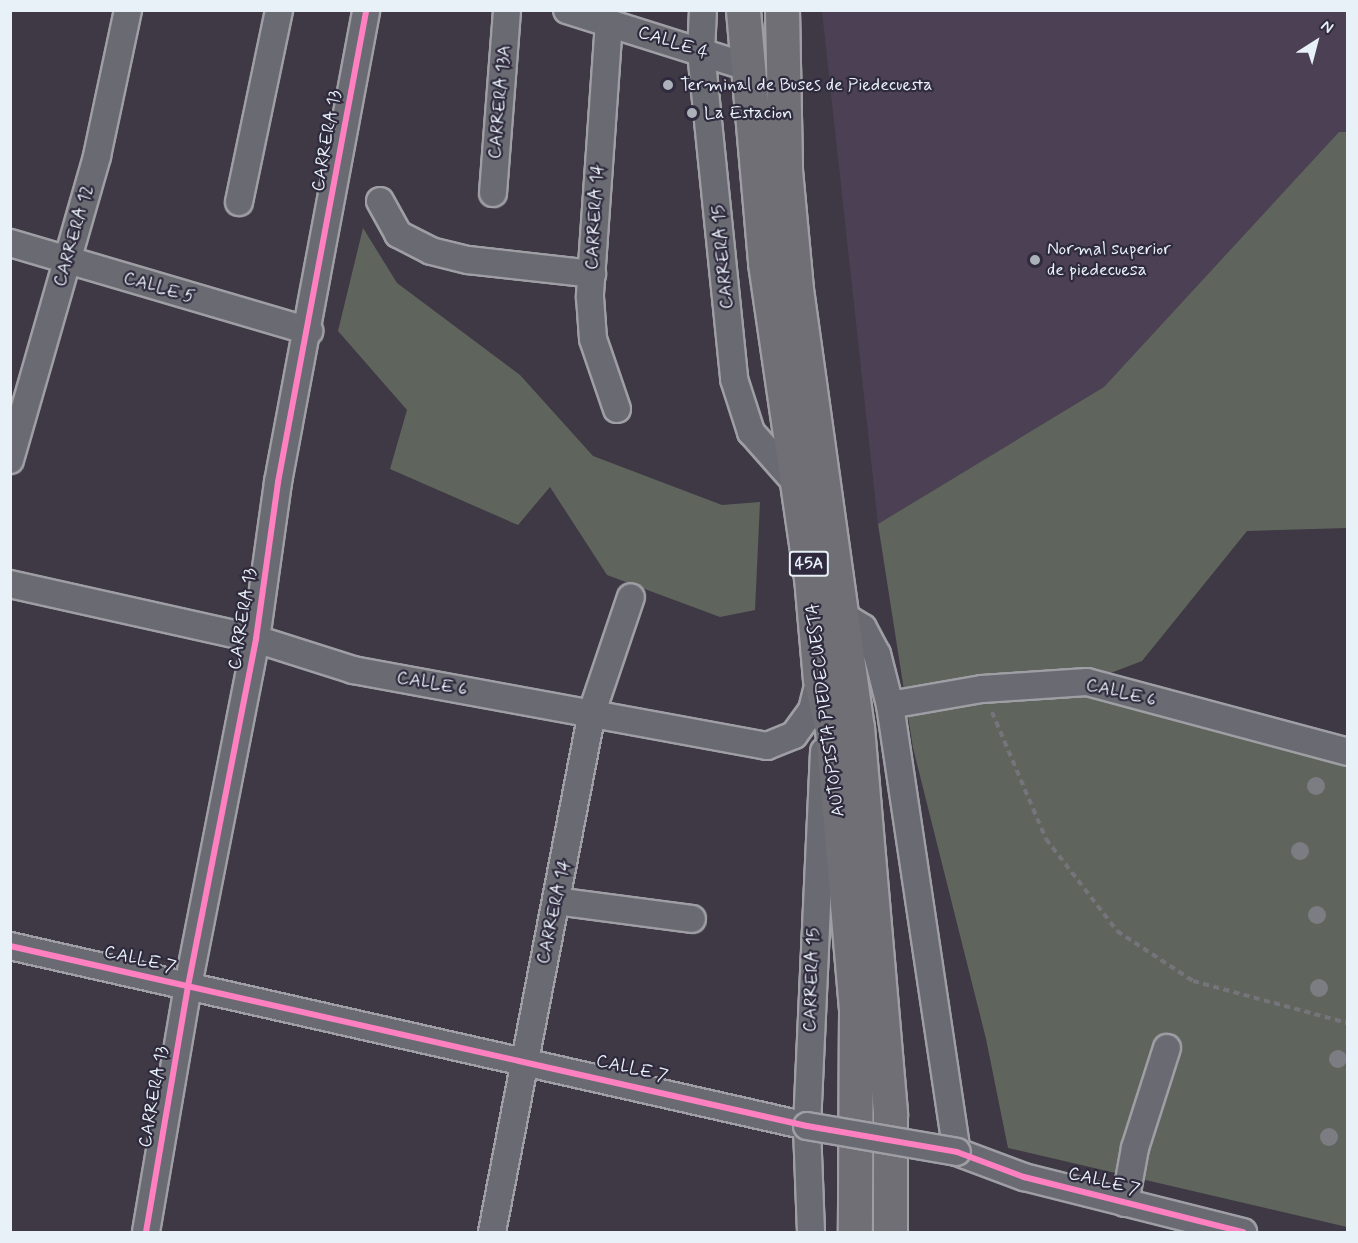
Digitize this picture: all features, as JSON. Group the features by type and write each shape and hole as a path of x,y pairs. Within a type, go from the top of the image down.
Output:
{"highway":[{"name":"AUTOPISTA PIEDECUESTA","path":"743,10 745,66 765,263 820,679 832,729 856,1011 855,1233"},
{"name":"AUTOPISTA PIEDECUESTA","path":"782,10 785,170 796,289 845,616 890,1115 890,1233"}],"street":[{"name":"CARRERA 12","path":"10,460 97,156 128,10"},
{"path":"238,202 279,10"},
{"name":"CARRERA 13","path":"146,1233 188,986 256,639 278,482 309,331 366,10"},
{"name":"CARRERA 13A","path":"493,193 507,10"},
{"name":"CALLE 4","path":"567,10 745,66"},
{"name":"CARRERA 15","path":"704,10 702,52 734,379 751,432 796,484"},
{"name":"CARRERA 14","path":"609,22 592,274 593,339 617,409"},
{"path":"380,201 398,234 431,250 468,260 592,274"},
{"name":"CALLE 5","path":"10,243 67,262 309,331"},
{"name":"CALLE 6","path":"10,584 256,639 353,670 592,712 767,746 794,735 812,710 820,679"},
{"name":"CARRERA 14","path":"492,1233 522,1059 556,902 592,712 632,597"},
{"path":"845,616 863,628 878,654 890,705 957,1152"},
{"name":"CALLE 6","path":"890,705 982,689 1086,682 1347,752"},
{"name":"CARRERA 15","path":"811,1233 807,1126 821,760 832,729"},
{"path":"556,902 692,918"},
{"name":"CALLE 7","path":"10,946 522,1059 807,1126 957,1152 1024,1177 1243,1233"},
{"path":"1125,1203 1135,1148 1167,1048"}],"path":[{"path":"982,689 1046,839 1117,931 1193,981 1347,1023"}],"shaded area":[{"name":"Normal superior de piedecuesa","path":"822,11 1347,11 1347,132 1339,132 1104,387 878,524"},
{"path":"1339,132 1347,132 1347,528 1247,531 1142,661 1087,682 1347,762 1347,1227 1008,1148 986,1039 913,748 878,524 1104,387"},
{"path":"363,228 397,283 520,375 593,456 722,505 760,502 755,610 720,617 607,575 550,487 518,525 390,469 407,410 338,331"}],"cycle path":[{"path":"146,1232 188,986 256,639 278,482 366,10"},
{"path":"10,946 807,1126 957,1152 1024,1177 1243,1232"}],"place":[{"name":"Terminal de Buses de Piedecuesta","path":"668,85"},
{"name":"La Estacion","path":"692,113"},
{"name":"Normal superior de piedecuesa","path":"1035,260"}]}
